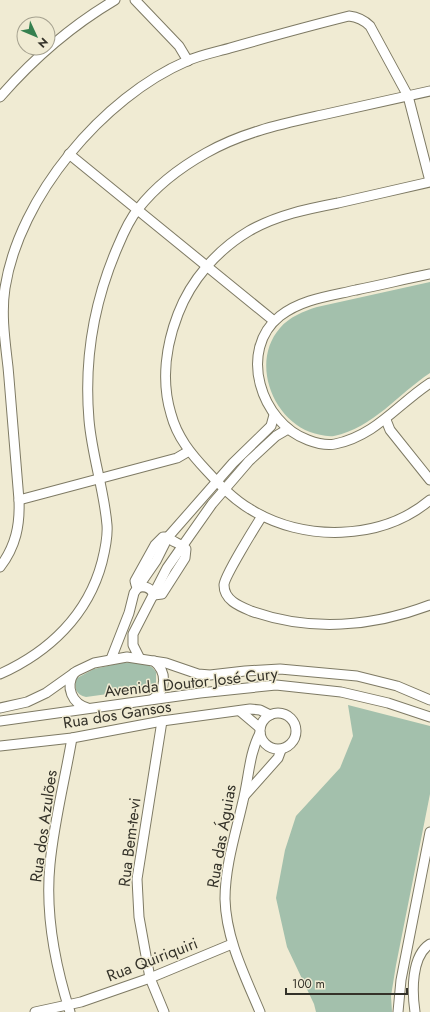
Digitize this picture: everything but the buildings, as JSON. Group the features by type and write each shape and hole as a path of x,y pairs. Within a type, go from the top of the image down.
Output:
{"street":[{"path":"0,97 29,65 51,46 80,23 115,0"},
{"path":"135,0 179,46 188,61"},
{"path":"0,567 10,552 18,532 20,522 2,289 27,219 42,192 70,154 94,127 126,100 152,81 188,61 286,32 349,16 363,20 370,26 408,96 430,182 290,213 276,218 240,237 222,251 207,266 191,289 179,311 171,335 166,363 166,391 171,414 179,434 190,451 216,482 244,505 262,516 302,529 329,532 350,531 370,528 397,520 421,508 430,500"},
{"path":"0,674 34,656 54,641 79,612 92,590 101,565 107,533 100,480 89,423 88,385 90,346 97,309 107,274 121,240 137,210 164,183 182,169 206,153 238,138 271,126 430,91"},
{"path":"70,154 274,322"},
{"path":"430,274 306,302 288,311 274,322 262,346 258,373 265,399 274,415 288,429 304,439 333,445 356,437 386,420 430,383"},
{"path":"111,659 127,619 137,588 156,561 168,536 216,482 271,426 274,415"},
{"path":"386,420 390,430 430,480"},
{"path":"139,657 133,645 133,634 140,617 154,595 167,568 224,488 262,448 276,436 288,429"},
{"path":"19,500 100,480 177,458 190,451"},
{"path":"262,516 224,581 226,595 234,603 264,616 321,625 370,621 405,614 430,605"},
{"path":"168,536 173,542 183,545"},
{"path":"137,588 143,586 149,588 154,595"},
{"name":"Avenida Doutor José Cury","path":"0,708 26,702 40,696 77,671 94,663 111,659 139,657 198,674 210,675 246,670 280,669 356,676 397,686 430,700"},
{"path":"153,699 160,692 164,682 160,667 154,661"},
{"path":"77,671 70,682 72,696 78,704 91,708"},
{"name":"Avenida Doutor José Cury","path":"0,721 153,699 276,685 341,692 388,703 430,717"},
{"name":"Rua dos Gansos","path":"0,746 72,738 162,722 240,712 260,710 270,715"},
{"path":"240,712 260,731 264,744 275,750 281,750 291,744 295,739 296,728 295,723 286,715 281,713 270,715 262,723 260,731"},
{"name":"Rua Bem-te-vi","path":"162,722 137,879 139,917 150,978 164,1012"},
{"name":"Rua das Águias","path":"260,731 250,760 245,795 230,857 226,888 226,911 232,944 260,1012"},
{"name":"Rua dos Azulões","path":"69,1010 51,935 49,895 50,865 72,738"},
{"path":"245,795 278,758 281,750"},
{"path":"398,1012 401,980 430,832"},
{"name":"Rua Quiriquiri","path":"35,1012 69,1010 81,1002 150,978 232,944"},
{"path":"415,1012 413,995 417,962 424,949 430,944"}],"green space":[{"path":"430,282 430,373 361,426 334,436 325,436 310,432 296,425 285,414 276,401 270,387 266,371 267,356 271,341 284,324 297,315 317,307"},
{"path":"121,663 140,663 150,666 156,672 156,683 151,688 86,697 76,690 75,684 77,678 94,669"},
{"path":"348,705 430,726 430,794 396,965 391,996 392,1012 316,1012 314,1004 287,947 276,898 285,850 296,816 340,768 353,736"}]}
